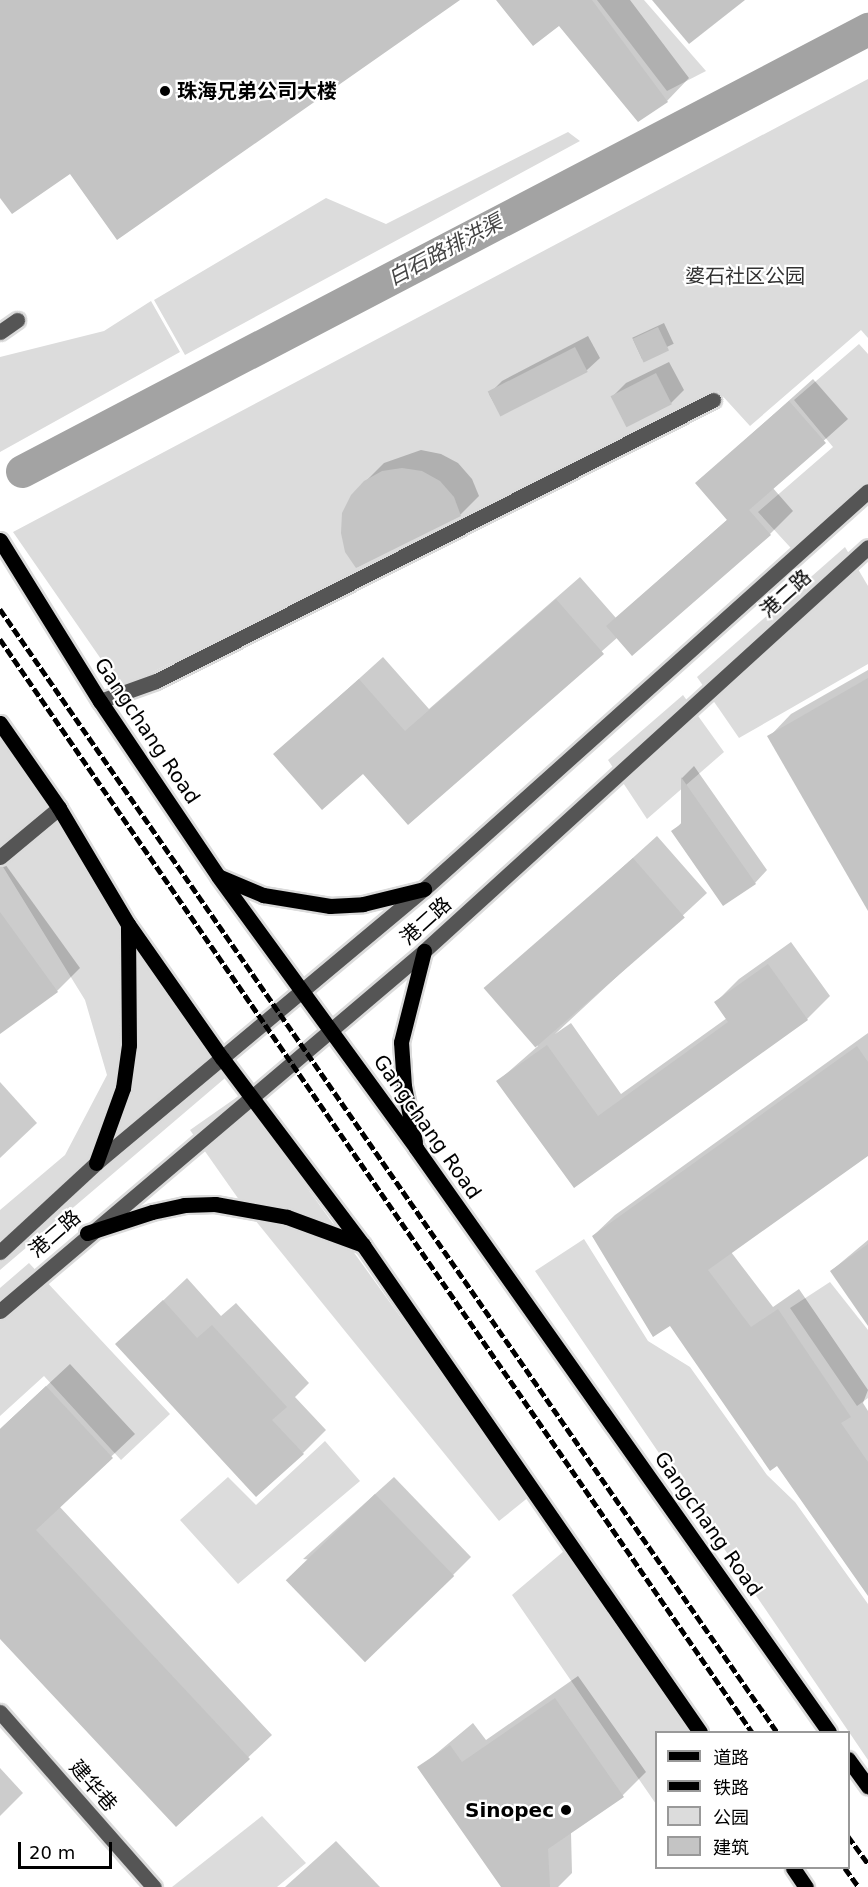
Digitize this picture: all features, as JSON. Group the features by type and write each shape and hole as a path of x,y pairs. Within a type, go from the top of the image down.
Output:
{"main road":[{"name":"Gangchang Road","path":"0,540 100,701 218,876 417,1148 829,1731"},
{"path":"0,723 59,808 128,924 222,1058 363,1245 699,1731"},
{"path":"218,876 263,895 330,906 363,904 424,889"},
{"path":"96,1163 123,1089 129,1045 128,924"},
{"path":"417,1148 404,1086 401,1042 424,951"},
{"path":"87,1233 174,1207 215,1204 287,1217 363,1245"},
{"path":"850,1760 868,1787"},
{"path":"794,1869 806,1887"}],"street":[{"path":"0,332 17,320"},
{"path":"100,701 156,681 713,400"},
{"name":"港二路","path":"0,1252 96,1163 302,989 333,968 424,889 868,491"},
{"name":"港二路","path":"0,1311 87,1233 253,1099 424,951 868,547"},
{"path":"0,857 59,808"},
{"name":"建华巷","path":"0,1712 154,1887"}],"green space":[{"path":"597,0 644,0 706,71 667,91"},
{"name":"婆石社区公园","path":"868,79 868,338 861,330 750,426 718,391 121,688 13,532"},
{"path":"568,132 580,141 185,355 154,300 326,198 386,224"},
{"path":"151,301 180,352 0,452 0,357 104,331"},
{"path":"859,344 868,354 868,497 800,558 758,512 833,447 794,400"},
{"path":"845,547 868,586 868,664 739,738 697,677"},
{"path":"683,695 724,752 647,819 608,760"},
{"path":"0,727 231,1073 0,1270 0,1210 65,1155 107,1075 85,1000 0,862"},
{"path":"240,1095 530,1496 499,1521 242,1204 190,1130"},
{"path":"584,1239 648,1341 690,1367 767,1475 795,1502 868,1604 868,1760 850,1731 535,1271"},
{"path":"29,1263 170,1414 121,1460 44,1376 0,1416 0,1288"},
{"path":"830,1282 868,1330 868,1398 857,1406 790,1308"},
{"path":"325,1441 360,1481 238,1584 180,1520 228,1477 256,1505"},
{"path":"564,1551 690,1731 655,1731 655,1803 512,1595"},
{"path":"262,1816 306,1863 277,1887 172,1887"}],"building":[{"name":"珠海兄弟公司大楼","path":"0,0 460,0 117,240 70,174 12,214 0,198"},
{"path":"496,0 592,0 668,102 638,122 559,26 533,46"},
{"path":"652,0 745,0 689,44"},
{"path":"658,327 669,351 644,362 633,339"},
{"path":"575,347 588,372 500,416 488,391"},
{"path":"656,373 672,404 626,427 611,396"},
{"path":"789,401 826,443 749,510 771,535 632,656 606,626 727,520 695,483"},
{"path":"402,468 422,471 440,481 454,497 461,516 356,568 345,552 341,533 342,513 351,495 364,481 382,471"},
{"path":"556,599 604,654 408,825 363,774 322,810 273,754 359,679 405,731"},
{"path":"868,678 868,911 767,736"},
{"path":"681,777 756,884 723,906 671,831 681,824"},
{"path":"633,858 685,918 535,1048 484,988"},
{"path":"0,912 58,992 0,1034"},
{"path":"768,964 808,1020 574,1188 496,1081 547,1045 598,1116 728,1022 714,1002"},
{"path":"857,1046 868,1062 868,1156 708,1270 751,1327 778,1309 851,1417 841,1423 868,1462 868,1596 777,1466 770,1471 670,1326 653,1337 592,1236"},
{"path":"868,1244 868,1326 830,1271"},
{"path":"163,1300 197,1338 212,1325 287,1407 272,1420 304,1454 256,1497 115,1344"},
{"path":"46,1386 113,1458 36,1530 250,1759 176,1827 0,1639 0,1429"},
{"path":"375,1494 454,1576 365,1662 286,1580"},
{"path":"555,1698 624,1797 548,1849 550,1887 501,1887 417,1767 450,1745 462,1762"}],"waterway":[{"name":"白石路排洪渠","path":"22,471 868,29"}],"railway":[{"path":"0,609 776,1731"},
{"path":"0,639 751,1731"},
{"path":"850,1839 868,1864"},
{"path":"846,1869 859,1887"}],"place":[{"name":"珠海兄弟公司大楼","path":"165,91"},
{"name":"Sinopec","path":"566,1810"}]}
